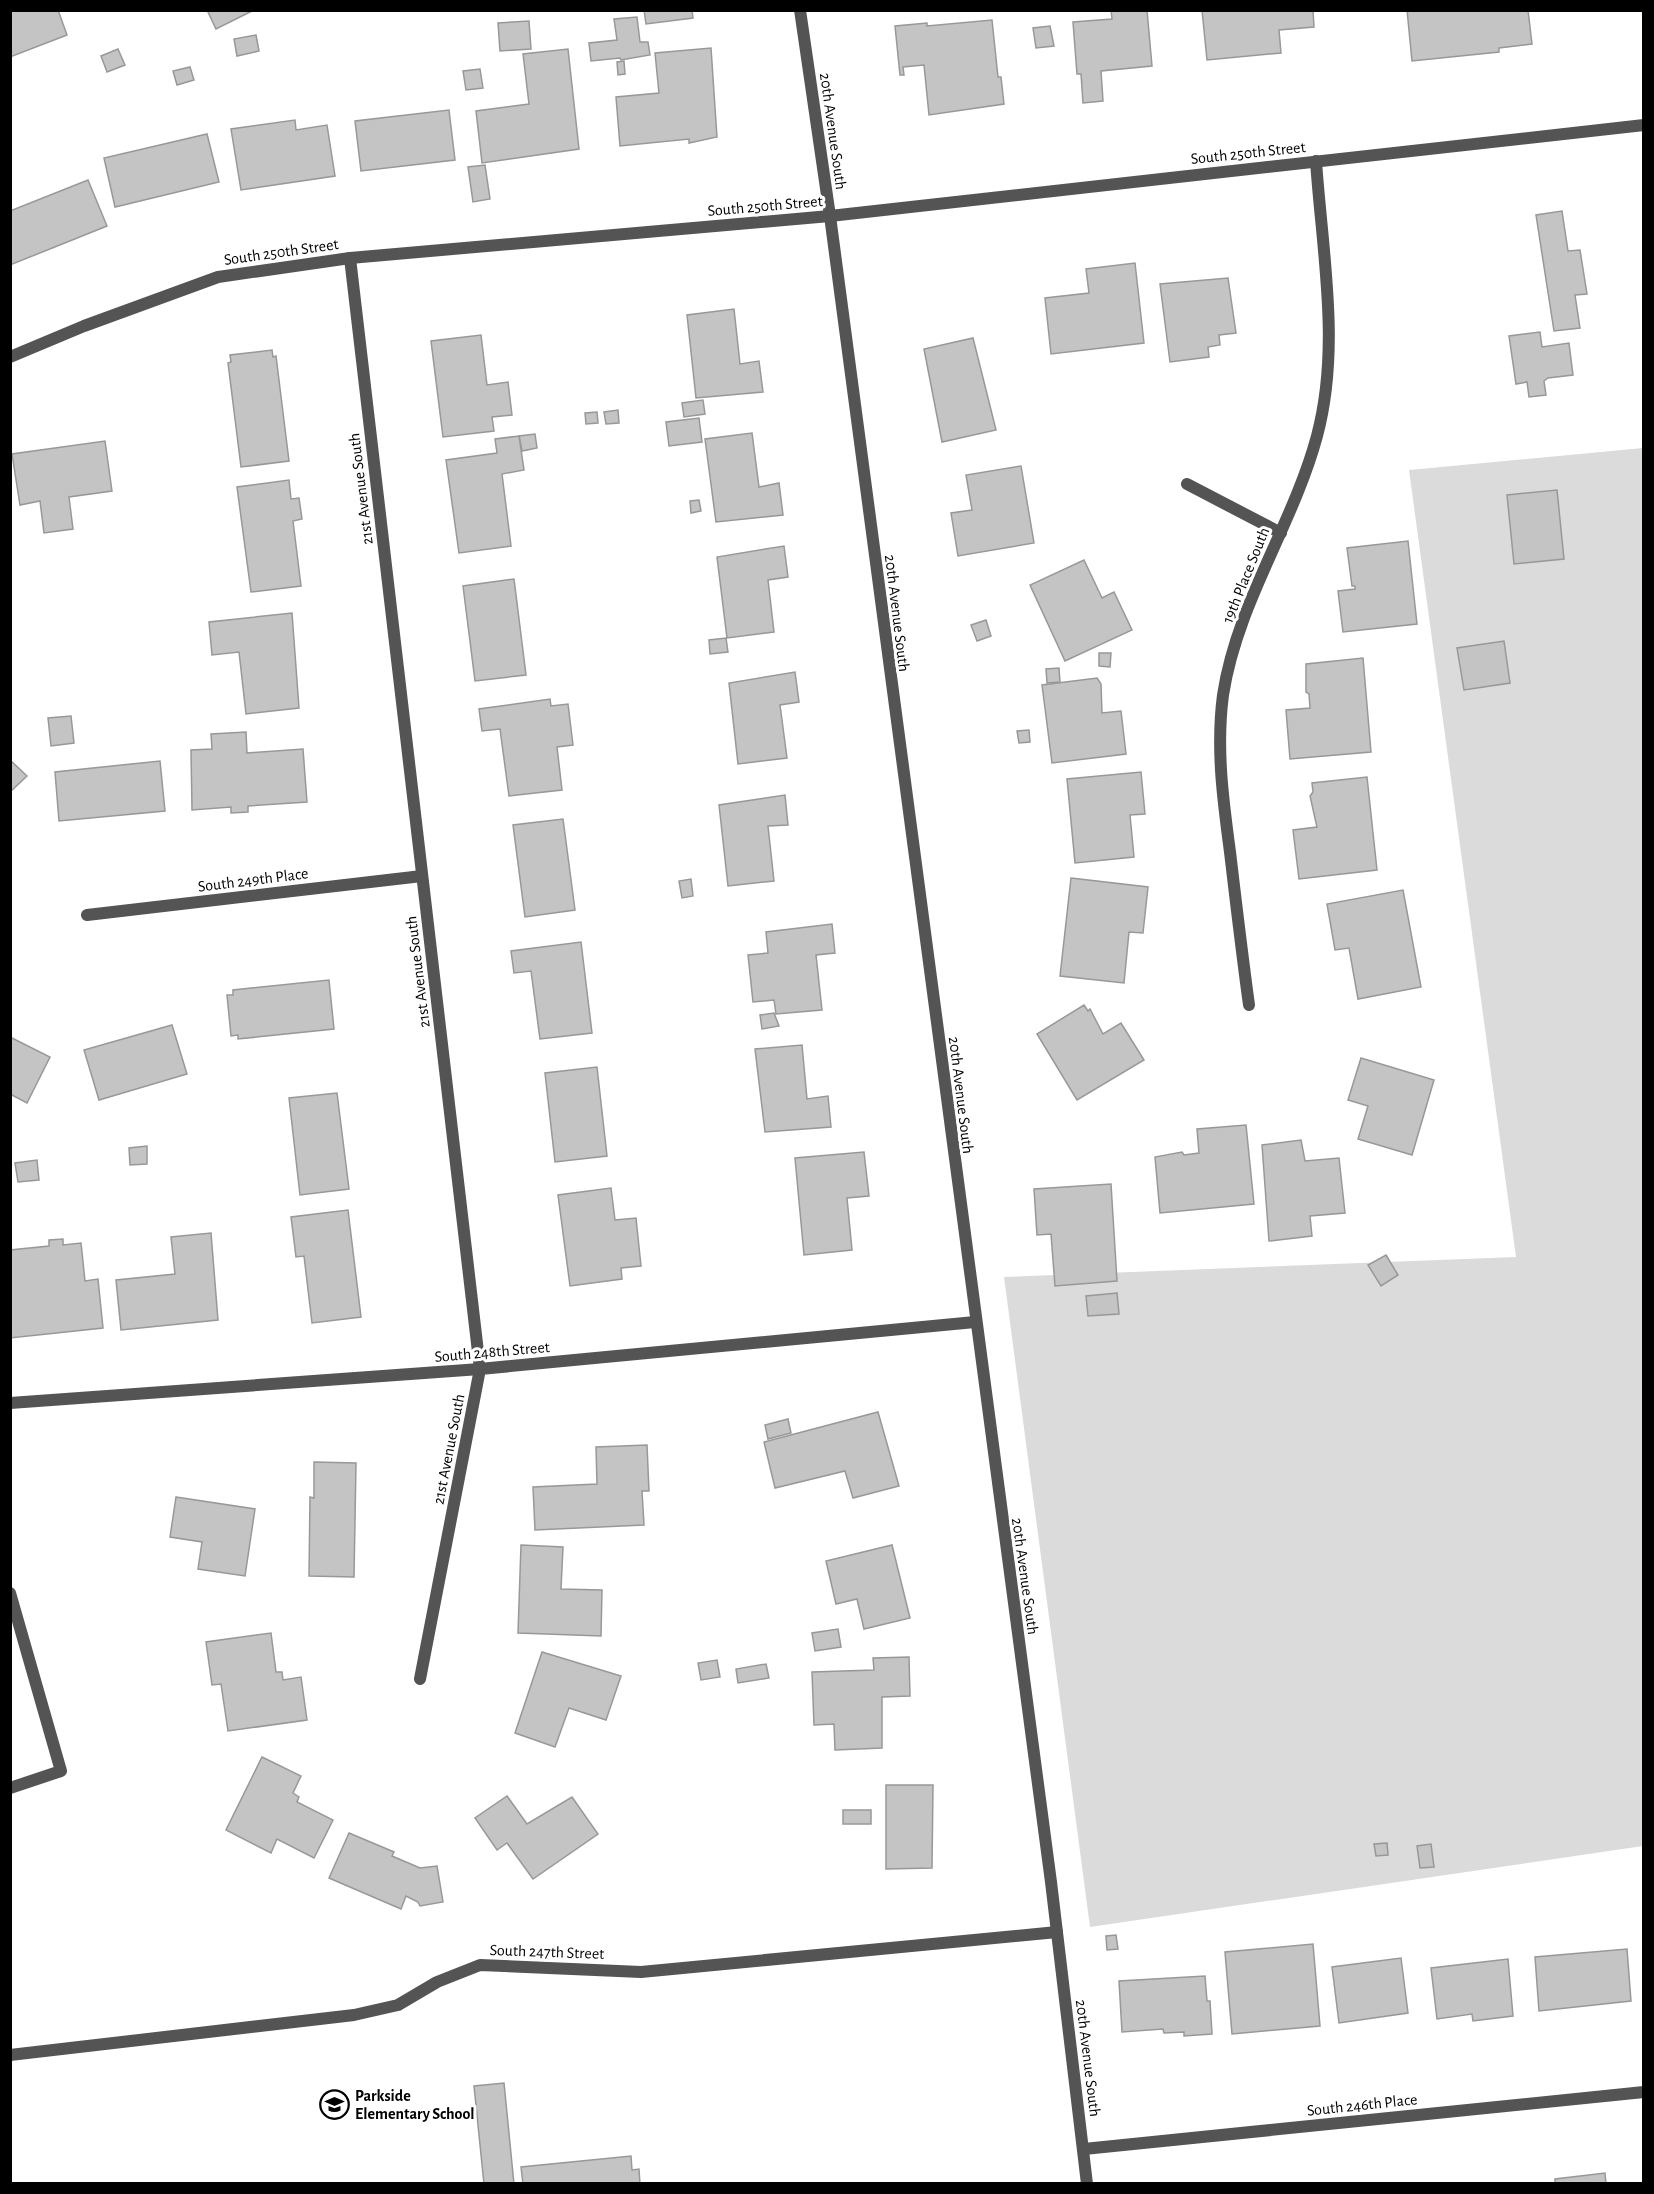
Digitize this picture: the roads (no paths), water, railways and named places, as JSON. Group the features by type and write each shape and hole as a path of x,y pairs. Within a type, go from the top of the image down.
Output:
{"street":[{"name":"20th Avenue South","path":"800,10 830,216 1057,1932 1087,2184"},
{"name":"South 250th Street","path":"10,357 84,326 218,277 350,258 830,216 1644,125"},
{"name":"19th Place South","path":"1249,1005 1220,777 1221,715 1226,676 1235,643 1305,477 1314,446 1326,385 1328,322 1316,161"},
{"name":"21st Avenue South","path":"350,258 480,1369 420,1679"},
{"path":"1187,484 1281,532"},
{"name":"South 249th Place","path":"87,915 422,876"},
{"name":"South 248th Street","path":"10,1403 480,1369 975,1322"},
{"path":"10,1593 61,1772 10,1788"},
{"name":"South 247th Street","path":"10,2055 354,2015 398,2005 437,1982 480,1965 641,1972 1057,1932"},
{"name":"South 246th Place","path":"1084,2149 1644,2092"}],"place":[{"name":"Parkside Elementary School","path":"334,2104"}]}
